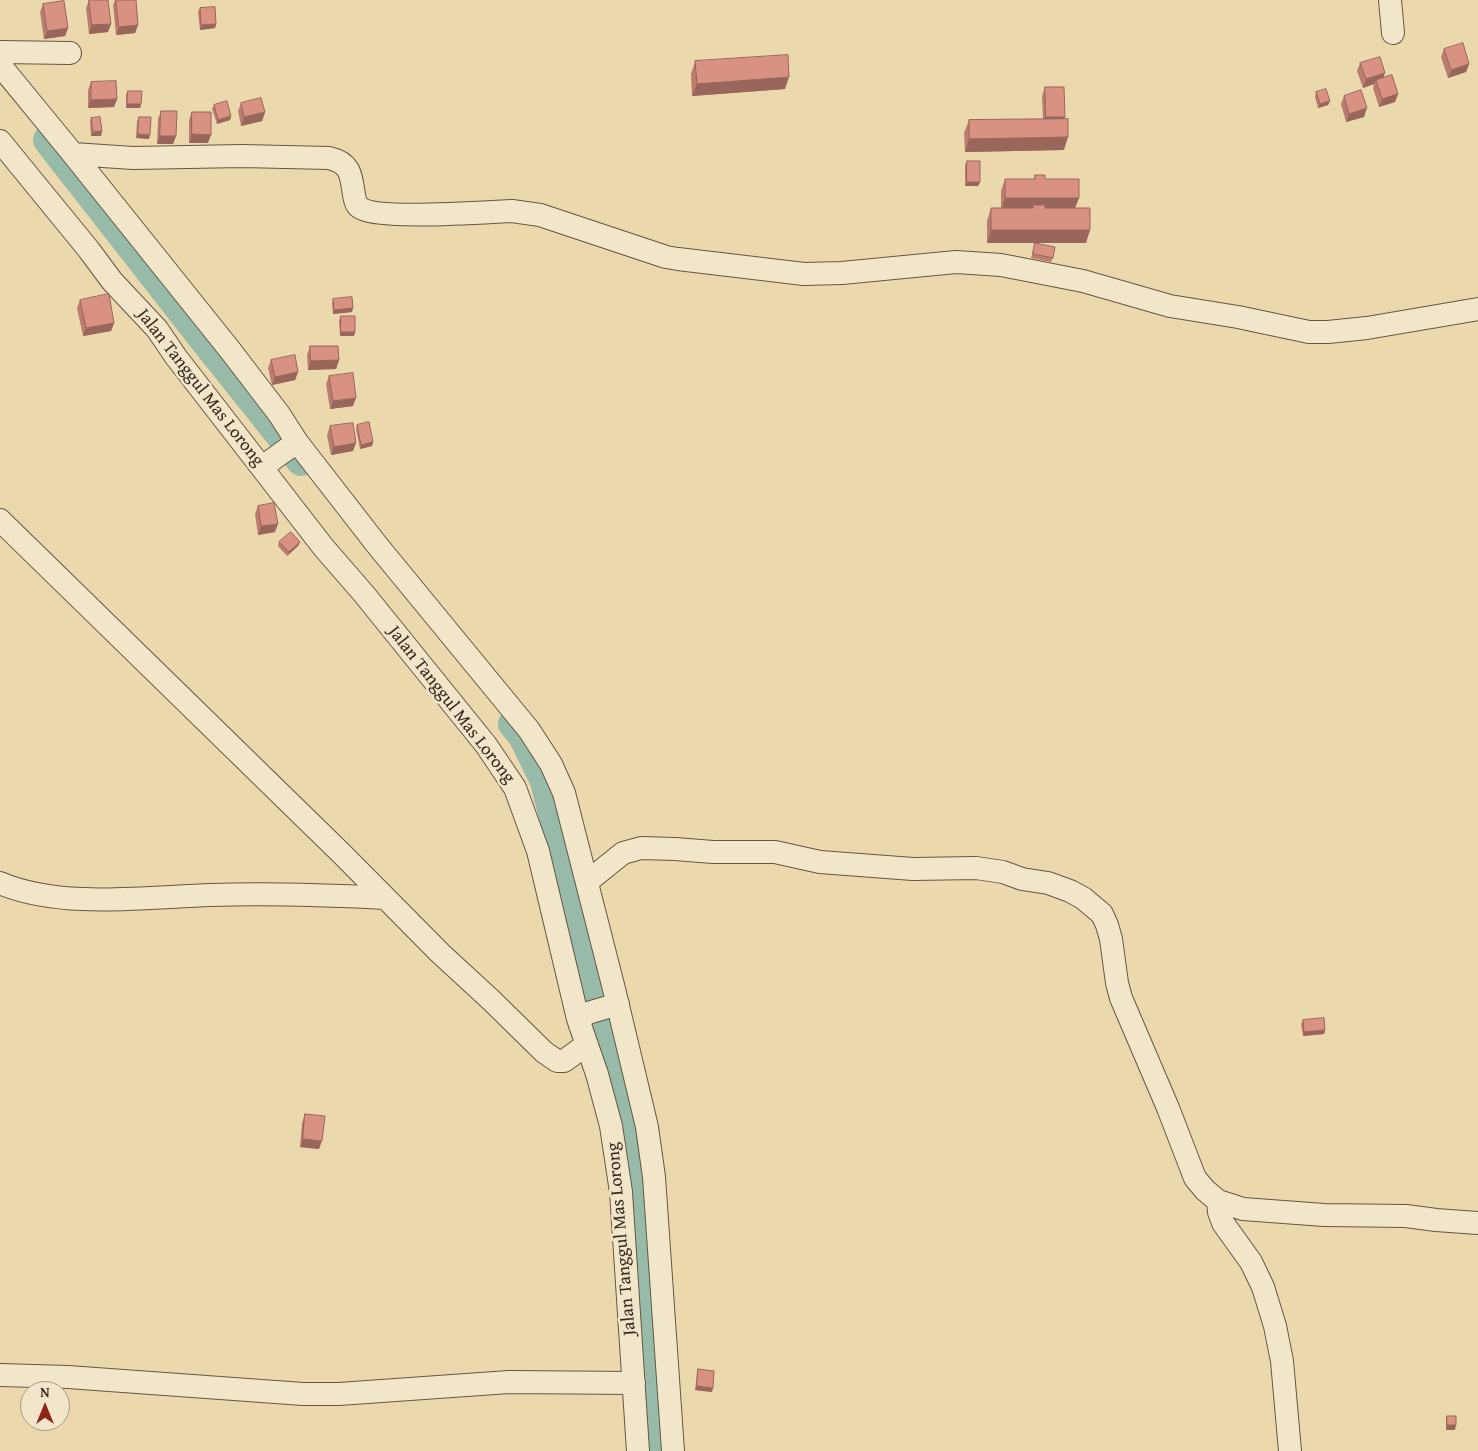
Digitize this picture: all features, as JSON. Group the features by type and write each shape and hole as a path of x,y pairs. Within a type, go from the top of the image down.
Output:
{"street":[{"path":"1390,0 1393,32"},
{"path":"0,52 70,53"},
{"path":"0,65 230,350 279,414 280,454 377,545 529,730 551,764 564,793 646,1127 654,1177 673,1451"},
{"name":"Jalan Tanggul Mas Lorong","path":"0,141 112,281 157,329 176,357 280,454 324,548 364,594 486,745 515,788 538,852 583,1016 586,1045 605,1103 618,1167 638,1451"},
{"path":"73,154 134,158 242,156 329,158 338,160 347,167 351,177 355,202 364,210 374,213 512,211 528,213 666,257 776,272 804,274 842,273 956,262 1001,264 1083,281 1170,306 1238,317 1309,332 1367,328 1478,309"},
{"path":"0,520 336,848 440,954 552,1059 564,1061 586,1045"},
{"path":"587,882 623,853 641,848 650,848 714,852 776,852 820,862 913,869 990,869 1022,879 1048,883 1070,891 1083,898 1102,914 1111,939 1121,998 1168,1108 1195,1178 1218,1201 1243,1209 1324,1215 1406,1216 1478,1223"},
{"path":"0,883 12,889 38,895 91,898 297,894 385,898"},
{"path":"583,1016 615,1005"},
{"path":"1218,1201 1223,1223 1252,1262 1263,1287 1275,1326 1282,1361 1290,1451"},
{"path":"0,1375 87,1378 303,1394 339,1394 509,1382 634,1383"}],"building":[{"path":"89,0 108,0 111,24 92,25"},
{"path":"116,0 136,0 138,25 119,27"},
{"path":"64,1 68,28 47,31 43,4"},
{"path":"215,7 216,24 201,25 200,8"},
{"path":"1463,43 1469,64 1451,70 1444,49"},
{"path":"788,55 789,77 697,84 695,61"},
{"path":"1380,57 1385,73 1366,79 1360,63"},
{"path":"1392,75 1398,94 1382,99 1376,80"},
{"path":"116,81 117,99 91,100 91,82"},
{"path":"1045,87 1064,87 1065,117 1046,117"},
{"path":"1326,89 1330,101 1320,104 1316,92"},
{"path":"1361,90 1367,108 1349,114 1344,96"},
{"path":"128,91 142,91 141,104 127,104"},
{"path":"261,98 265,112 244,117 241,103"},
{"path":"227,101 231,116 218,120 214,105"},
{"path":"161,111 177,111 176,136 160,136"},
{"path":"192,112 211,112 211,135 192,134"},
{"path":"100,117 102,131 93,132 91,118"},
{"path":"139,117 151,117 150,135 138,134"},
{"path":"1068,119 1068,137 969,139 969,120"},
{"path":"967,161 980,161 980,182 967,182"},
{"path":"1035,175 1045,175 1045,179 1079,179 1079,198 1005,198 1005,179 1035,179"},
{"path":"1033,205 1045,205 1045,208 1090,208 1090,230 991,230 991,208 1033,208"},
{"path":"1035,243 1055,247 1053,258 1033,254"},
{"path":"109,294 114,323 86,328 80,300"},
{"path":"352,297 353,308 334,310 333,299"},
{"path":"341,316 355,316 355,332 341,332"},
{"path":"310,346 338,346 339,360 311,361"},
{"path":"295,355 298,372 275,377 271,360"},
{"path":"353,373 356,398 333,401 329,376"},
{"path":"369,422 373,442 361,445 357,425"},
{"path":"353,423 356,443 334,447 330,426"},
{"path":"274,503 278,524 261,526 258,506"},
{"path":"291,532 300,542 289,552 279,542"},
{"path":"1324,1018 1325,1030 1304,1032 1303,1020"},
{"path":"305,1114 325,1116 322,1141 303,1139"},
{"path":"698,1369 714,1371 713,1388 697,1386"},
{"path":"1447,1416 1456,1416 1456,1425 1447,1425"}],"waterway":[{"path":"48,140 301,461"},
{"path":"513,724 523,736 545,781 634,1139 643,1233 656,1451"}]}
